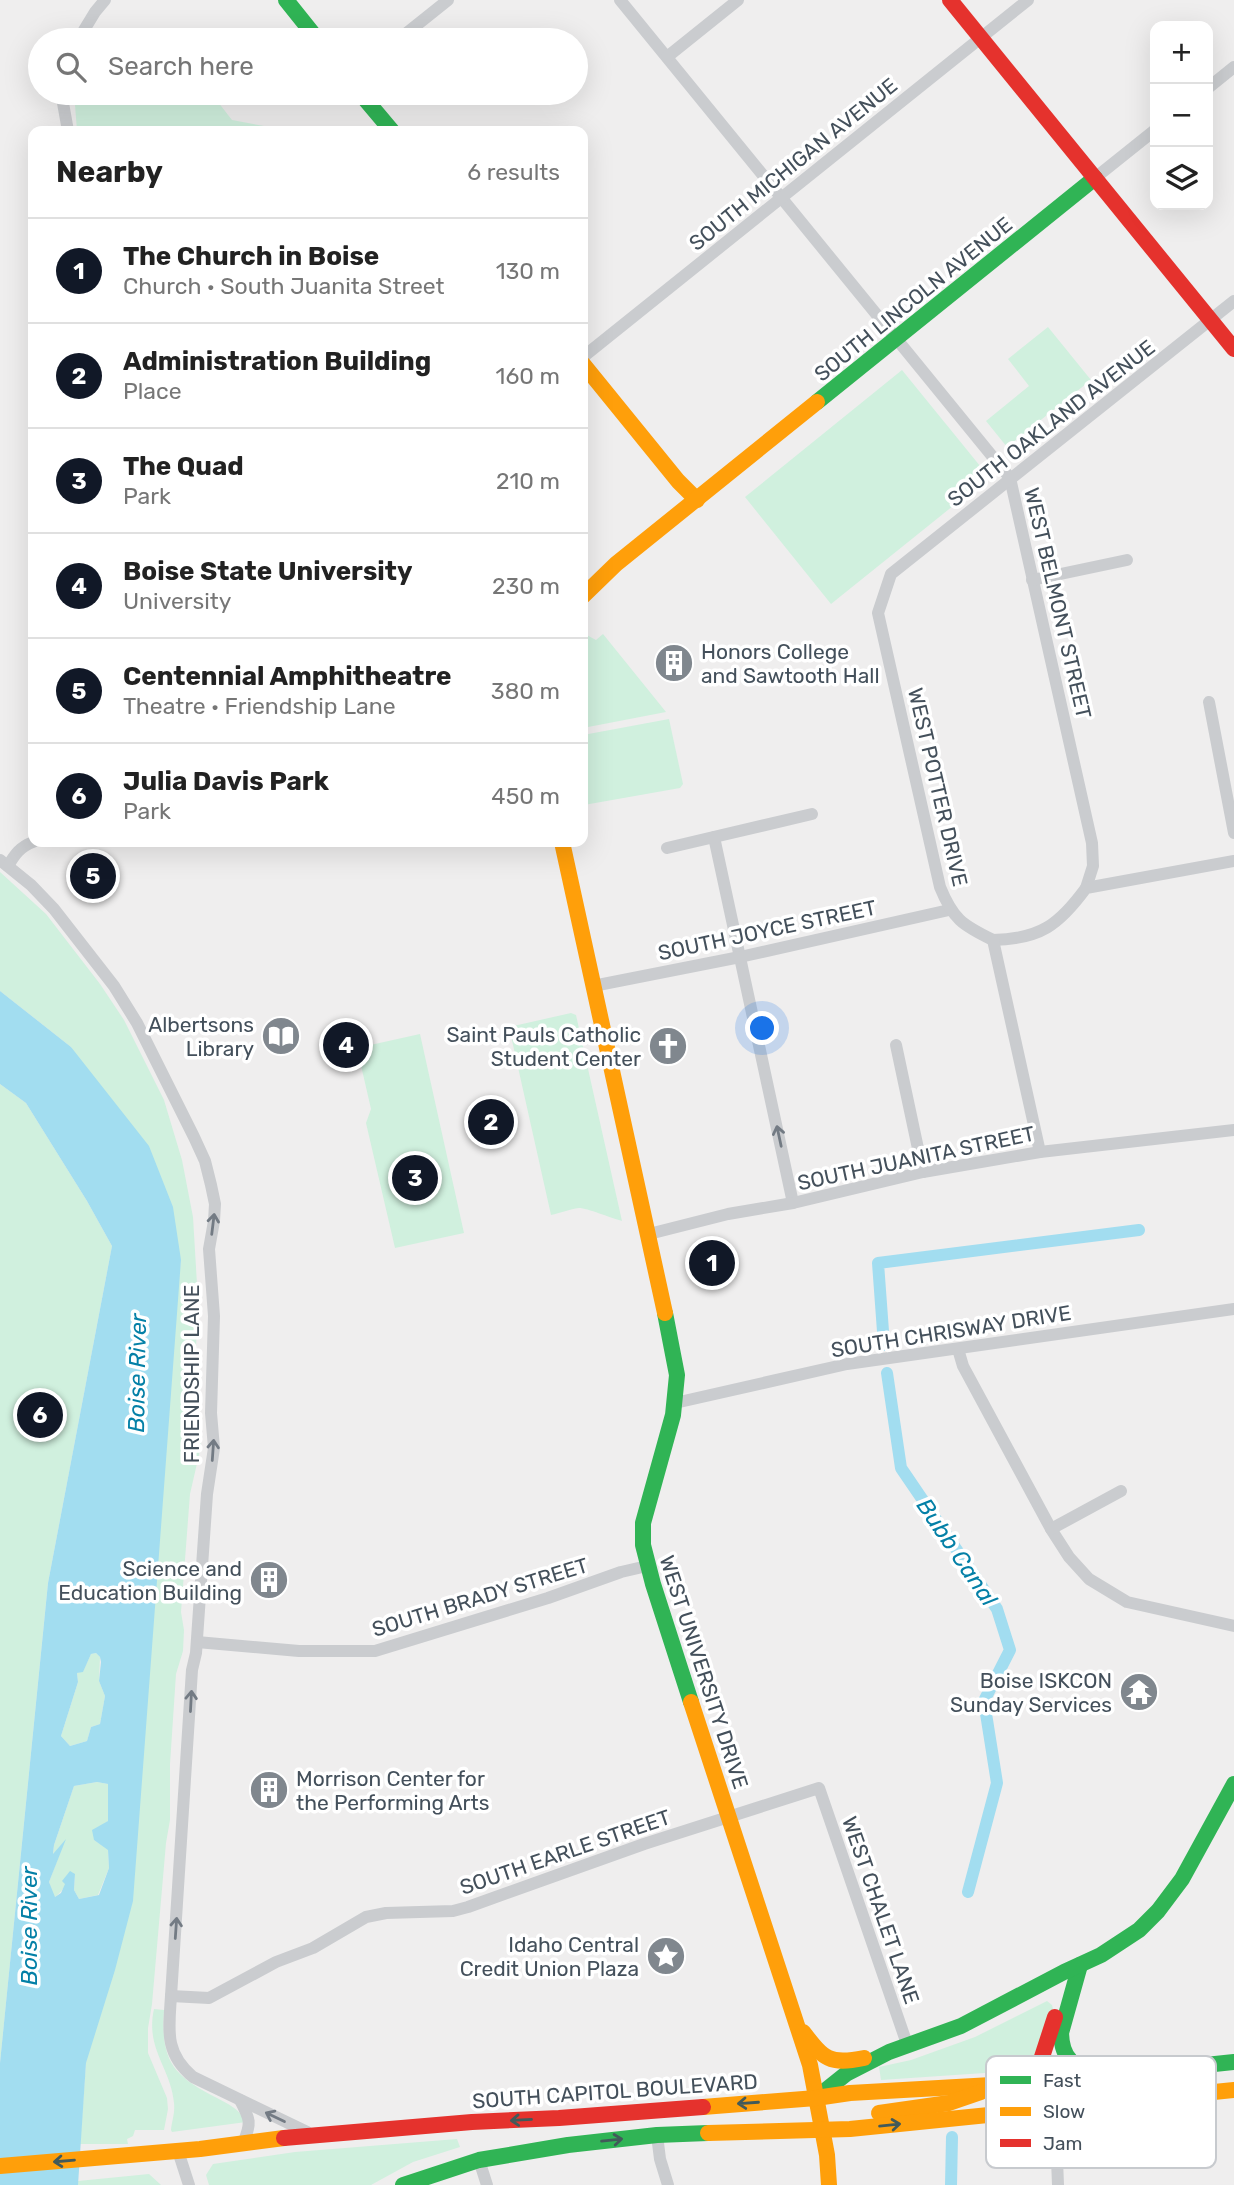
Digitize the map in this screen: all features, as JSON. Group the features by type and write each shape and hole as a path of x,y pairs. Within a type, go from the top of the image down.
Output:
{"street":[{"path":"85,28 104,0"},
{"path":"286,0 308,28"},
{"path":"413,28 448,0"},
{"name":"WEST BELMONT STREET","path":"620,0 1010,478 1092,843 1093,866 1086,888"},
{"path":"667,57 738,0"},
{"path":"950,0 1234,349"},
{"name":"SOUTH MICHIGAN AVENUE","path":"588,354 1028,0"},
{"path":"1213,84 1234,67"},
{"path":"63,105 67,126"},
{"path":"370,105 388,126"},
{"name":"SOUTH LINCOLN AVENUE","path":"697,500 1150,135"},
{"name":"SOUTH OAKLAND AVENUE","path":"891,574 1234,301"},
{"path":"588,371 678,481 697,500 616,564 588,591"},
{"path":"1032,580 1127,559"},
{"name":"WEST POTTER DRIVE","path":"891,574 878,612 940,887 949,910 970,929 993,940"},
{"path":"1209,702 1234,833"},
{"path":"667,848 812,814"},
{"path":"714,837 793,1203"},
{"path":"4,863 28,844"},
{"name":"WEST UNIVERSITY DRIVE","path":"563,847 676,1362 675,1403 643,1523 647,1566 810,2065 827,2155 829,2185"},
{"path":"1040,1152 993,940 1018,939 1039,932 1070,911 1086,888 1234,861"},
{"name":"FRIENDSHIP LANE","path":"4,863 54,909 114,986 137,1023 194,1137 205,1161 211,1185 215,1204 209,1249 214,1316 211,1413 214,1448 207,1494 197,1642 192,1670 170,1996 170,2044 180,2063 193,2077 311,2134"},
{"name":"SOUTH JOYCE STREET","path":"593,986 740,957 949,910"},
{"path":"896,1045 923,1172"},
{"name":"SOUTH JUANITA STREET","path":"649,1234 923,1172 1040,1152 1234,1130"},
{"name":"SOUTH CHRISWAY DRIVE","path":"675,1403 847,1364 1234,1309"},
{"path":"958,1349 963,1366 1051,1529 1069,1558 1089,1579 1127,1602 1234,1626"},
{"path":"1051,1529 1121,1491"},
{"name":"SOUTH BRADY STREET","path":"197,1642 299,1651 375,1651 647,1566"},
{"path":"816,2098 846,2074 907,2044 961,2026 1101,1955 1139,1930 1158,1911 1182,1879 1234,1784"},
{"name":"SOUTH EARLE STREET","path":"170,1996 209,1998 276,1962 313,1948 366,1917 386,1913 453,1911 468,1907 818,1787"},
{"name":"WEST CHALET LANE","path":"818,1787 907,2044"},
{"path":"1066,2056 1061,2033 1080,1965"},
{"path":"1042,2056 1063,1993 1064,1972"},
{"path":"797,2024 830,2061 839,2063 889,2052"},
{"name":"SOUTH CAPITOL BOULEVARD","path":"1216,2064 1234,2062"},
{"name":"SOUTH CAPITOL BOULEVARD","path":"0,2166 178,2151 311,2134 559,2118 986,2084"},
{"path":"821,2126 948,2103 986,2090"},
{"path":"1216,2092 1234,2090"},
{"path":"240,2100 249,2118 243,2143"},
{"path":"403,2185 479,2160 568,2145 657,2135 986,2113"},
{"path":"657,2135 660,2159 668,2185"},
{"path":"178,2151 189,2185"},
{"path":"479,2160 487,2185"}],"green space":[{"path":"75,105 220,105 232,120 264,126 77,126"},
{"path":"1048,327 1091,380 1007,447 986,421 1029,386 1008,359"},
{"path":"902,370 989,477 831,604 745,497"},
{"path":"603,634 666,712 588,727 588,636 596,640"},
{"path":"669,719 683,784 680,788 588,804 588,734"},
{"path":"0,872 46,914 124,1020 164,1100 182,1160 193,1217 198,1301 194,1394 201,1446 190,1494 181,1612 183,1651 176,1674 170,1764 170,1820 148,2028 148,2053 167,2098 168,2109 164,2130 135,2130 133,2136 127,2139 128,2144 80,2144 86,2063 181,1260 71,1047 0,991"},
{"path":"571,1013 576,1015 622,1221 579,1208 551,1215 509,1027"},
{"path":"420,1034 464,1233 395,1248 366,1123 371,1109 357,1048"},
{"path":"0,1084 26,1103 112,1246 48,1583 0,2063"},
{"path":"96,1653 100,1657 99,1681 105,1696 100,1724 91,1727 87,1741 70,1746 61,1736 78,1682 77,1673 83,1671 91,1654"},
{"path":"97,1782 108,1784 108,1821 94,1840 108,1849 109,1868 98,1895 79,1899 74,1890 75,1874 54,1898 49,1882 64,1842 53,1855 54,1845 74,1786"},
{"path":"1047,2001 1052,2005 1053,2009 1034,2056 986,2056 986,2073 881,2080 879,2067 911,2060 975,2037"},
{"path":"154,2009 164,2010 168,2054 180,2073 189,2082 233,2107 246,2122 172,2132 174,2103 153,2036"},
{"path":"457,2139 460,2147 413,2162 371,2185 209,2185 206,2175 213,2164 295,2152"},
{"path":"149,2174 161,2185 78,2185 78,2181"}],"water":[{"name":"Boise River","path":"0,991 71,1047 149,1146 173,1207 181,1260 133,1901 86,2063 78,2185 0,2185 0,2063 48,1583 112,1246 26,1103 0,1084","holes":["96,1653 100,1657 99,1681 105,1696 100,1724 91,1727 87,1741 70,1746 61,1736 78,1682 77,1673 83,1672 91,1654","97,1782 108,1784 108,1821 92,1830 94,1840 108,1850 109,1868 99,1895 79,1899 74,1890 75,1874 70,1871 62,1881 65,1884 61,1893 55,1897 49,1882 66,1839 53,1854 54,1845 74,1786"]}],"waterway":[{"name":"Bubb Canal","path":"884,1345 878,1263 1139,1230"},
{"name":"Bubb Canal","path":"887,1373 901,1468 997,1609 1010,1650 984,1701 997,1783 968,1892"},
{"name":"Bubb Canal","path":"951,2185 952,2137"}],"traffic: fast":[{"path":"286,0 308,28"},
{"path":"370,105 388,126"},
{"path":"817,402 1095,178"},
{"path":"665,1313 677,1375 673,1415 643,1523 643,1545 691,1702"},
{"path":"816,2098 846,2074 889,2052 961,2026 1101,1955 1139,1930 1158,1911 1182,1879 1234,1784"},
{"path":"1066,2056 1061,2033 1080,1965"},
{"path":"1216,2064 1234,2062"},
{"path":"403,2185 479,2160 568,2145 657,2135 708,2133"}],"traffic: slow":[{"path":"588,370 678,481 697,500"},
{"path":"588,591 616,564 817,402"},
{"path":"563,847 665,1313"},
{"path":"691,1702 810,2065 827,2155 829,2185"},
{"path":"803,2032 828,2058 843,2061 864,2058"},
{"path":"703,2107 850,2093 986,2085"},
{"path":"1216,2092 1234,2090"},
{"path":"879,2113 949,2103 981,2092"},
{"path":"708,2133 850,2129 986,2115"},
{"path":"0,2166 200,2149 284,2138"}],"traffic: jam":[{"path":"950,0 1234,349"},
{"path":"1042,2056 1055,2017"},
{"path":"284,2138 703,2107"}],"place":[{"name":"Honors College and Sawtooth Hall","path":"674,663"},
{"name":"Centennial Amphitheatre","path":"93,876"},
{"name":"Albertsons Library","path":"281,1036"},
{"name":"Boise State University","path":"346,1045"},
{"name":"Saint Pauls Catholic Student Center","path":"668,1046"},
{"name":"Administration Building","path":"491,1122"},
{"name":"The Quad","path":"415,1178"},
{"name":"The Church in Boise","path":"712,1263"},
{"name":"Julia Davis Park","path":"40,1415"},
{"name":"Science and Education Building","path":"269,1580"},
{"name":"Boise ISKCON Sunday Services","path":"1139,1692"},
{"name":"Morrison Center for the Performing Arts","path":"269,1790"},
{"name":"Idaho Central Credit Union Plaza","path":"666,1956"}]}
